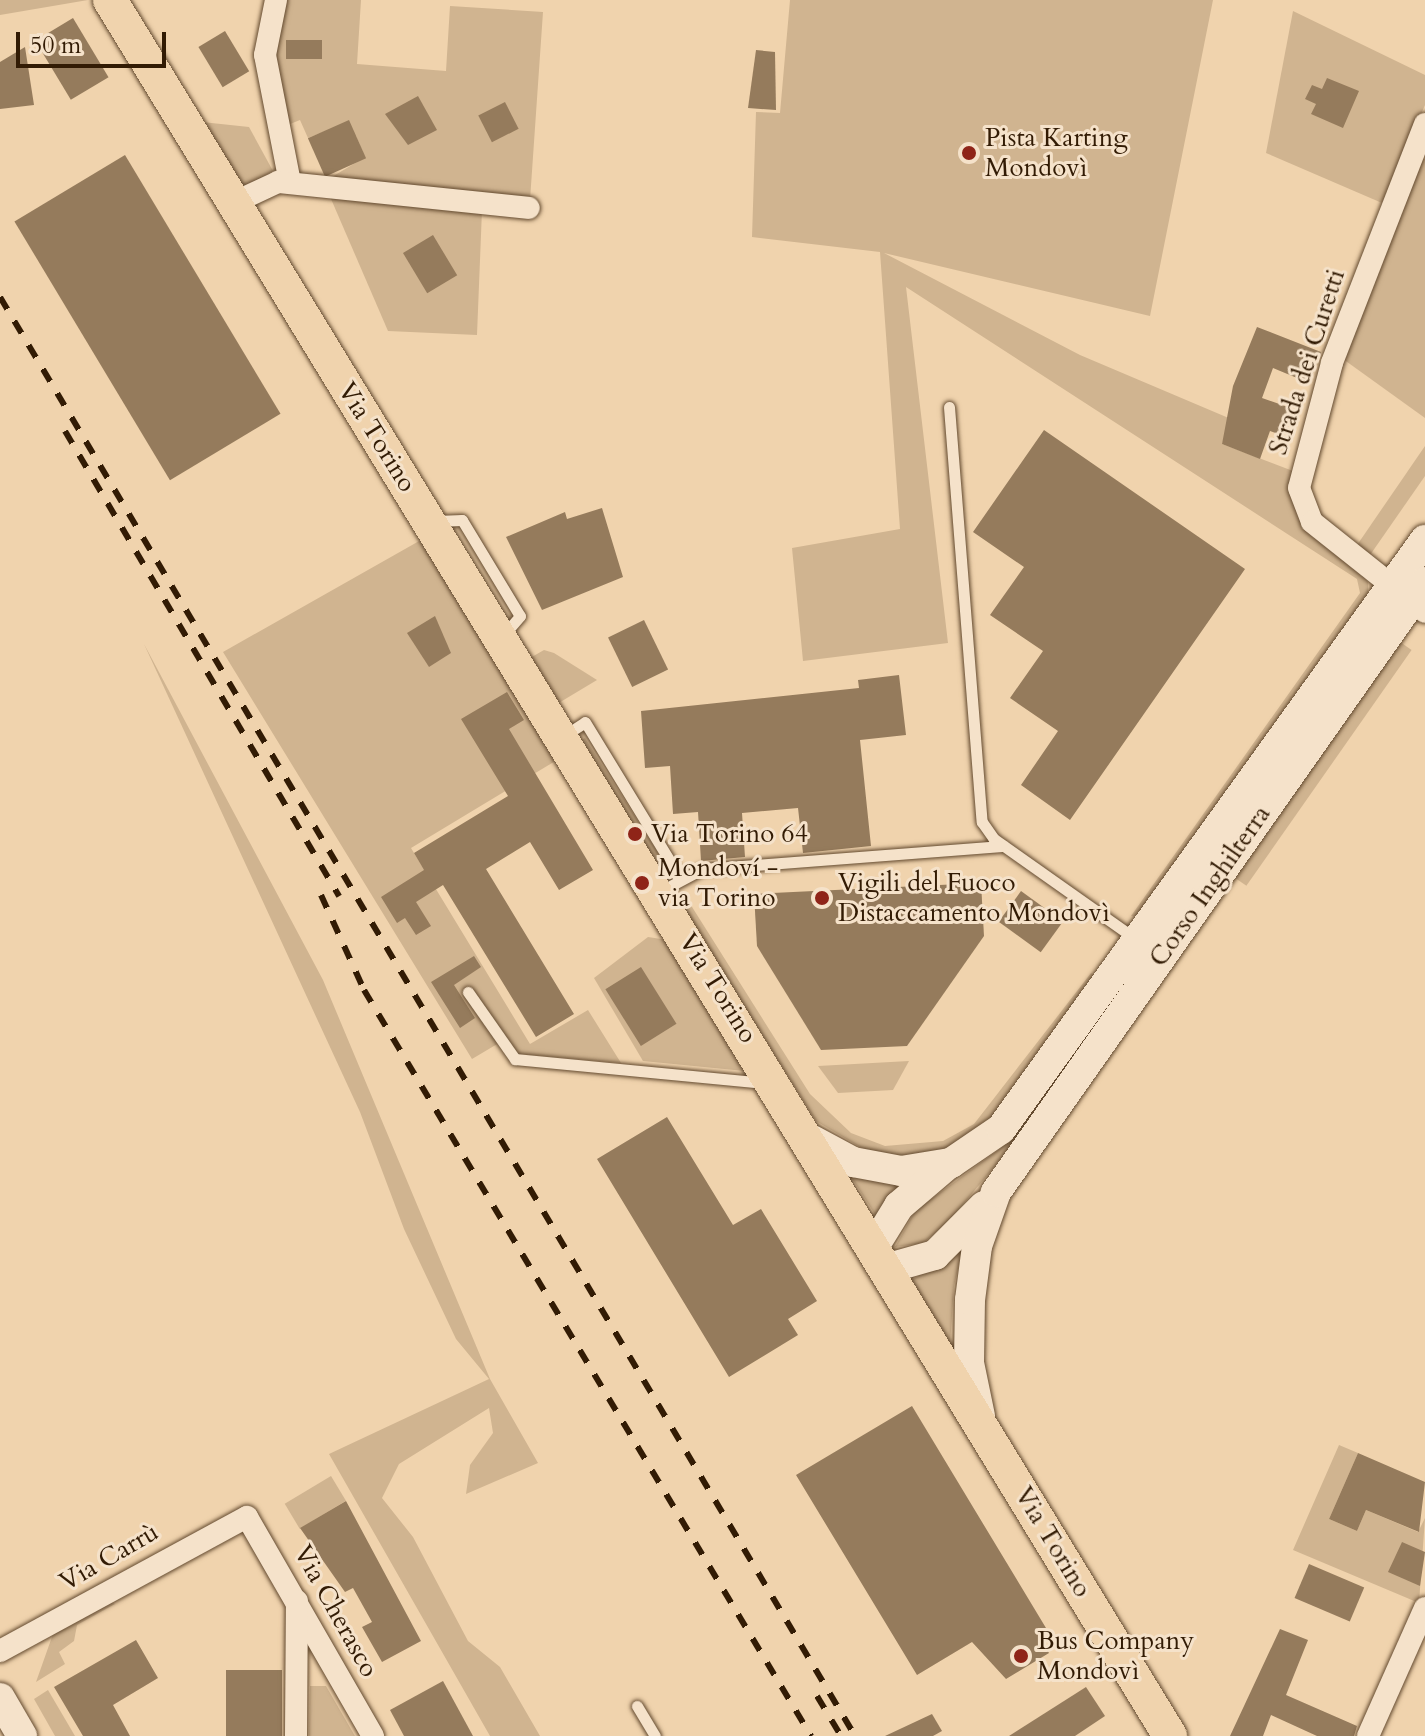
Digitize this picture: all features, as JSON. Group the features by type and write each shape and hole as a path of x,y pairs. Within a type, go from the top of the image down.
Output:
{"main road":[{"name":"Via Torino","path":"110,0 562,737 670,886 778,1085 1170,1736"}],"street":[{"path":"276,0 265,63 290,183"},
{"name":"Strada dei Curetti","path":"1413,596 1312,522 1299,488 1332,363 1425,124"},
{"path":"233,203 270,183 290,183 529,208"},
{"name":"Corso Inghilterra","path":"1150,949 996,1192 935,1255 882,1256 899,1206 1016,1114 1150,949 1413,596 1425,540"},
{"name":"Corso Inghilterra","path":"812,1140 886,1171 951,1163"},
{"name":"Corso Inghilterra","path":"985,1429 968,1335 977,1246 996,1192"},
{"name":"Via Cherasco","path":"247,1517 373,1736"},
{"name":"Via Carrù","path":"0,1651 247,1517"},
{"path":"296,1736 297,1600"},
{"path":"1368,1736 1425,1608"},
{"path":"0,1698 22,1736"}],"lane":[{"path":"949,407 981,816 1003,846"},
{"path":"670,886 702,869 1003,846"},
{"name":"Corso Inghilterra","path":"1003,846 1150,949"},
{"path":"468,992 515,1059 778,1085"},
{"path":"637,1706 655,1736"}],"shaded area":[{"path":"0,0 88,0 0,15"},
{"path":"283,0 361,0 357,64 446,71 450,6 543,12 530,200 327,180 365,157 356,136 328,130 308,138 300,120 285,126 271,66"},
{"path":"790,0 1213,0 1150,316 884,253 1080,355 1231,419 1222,444 1293,471 1292,489 1368,582 1368,595 1138,917 1131,916 1360,593 1357,579 906,287 948,643 803,661 792,548 900,529 880,252 752,237 756,112 780,113"},
{"path":"1293,11 1425,75 1425,105 1382,203 1266,153"},
{"path":"202,122 249,127 273,171 242,189"},
{"path":"1420,156 1425,159 1425,418 1343,359"},
{"path":"328,192 482,210 477,335 388,331"},
{"path":"1425,446 1425,476 1368,558 1355,548"},
{"path":"428,536 562,757 411,848 530,1044 588,1010 621,1063 520,1054 504,1040 472,1059 223,652"},
{"path":"1396,639 1412,650 1246,886 1231,875"},
{"path":"144,644 323,980 490,1379 538,1463 466,1494 470,1465 493,1433 489,1408 399,1464 382,1498 413,1537 468,1641 500,1667 540,1736 490,1736 329,1454 489,1379 456,1339 404,1229 360,1112"},
{"path":"544,650 597,680 557,704 530,658"},
{"path":"585,738 669,870 662,874 580,741"},
{"path":"687,899 810,1094 851,1133 885,1146 943,1141 974,1124 1091,973 1098,978 995,1117 951,1149 913,1158 872,1154 816,1121 680,903"},
{"path":"648,937 674,941 755,1072 643,1061 594,978"},
{"path":"1119,994 1026,1129 949,1221 923,1243 895,1247 915,1211 1001,1148"},
{"path":"909,1061 893,1090 838,1093 818,1066"},
{"path":"848,1172 902,1183 876,1216"},
{"path":"963,1247 954,1286 950,1345 912,1280"},
{"path":"1339,1445 1358,1453 1329,1519 1357,1531 1366,1510 1418,1532 1425,1518 1419,1603 1293,1550"},
{"path":"331,1476 346,1501 300,1529 285,1504"},
{"path":"107,1599 115,1604 77,1625 74,1641 59,1652 65,1664 36,1682 53,1634"},
{"path":"310,1686 326,1686 355,1736 309,1736"},
{"path":"48,1690 75,1736 55,1736 34,1699"}],"building":[{"path":"73,18 109,77 71,100 35,41"},
{"path":"225,31 249,71 223,87 198,47"},
{"path":"286,40 322,40 322,59 286,59"},
{"path":"25,47 34,105 0,109 0,62"},
{"path":"756,50 775,52 776,110 748,108"},
{"path":"1327,78 1359,91 1343,128 1311,114 1316,104 1305,99 1312,85 1322,89"},
{"path":"418,96 437,130 408,145 385,114"},
{"path":"505,102 519,129 492,142 478,116"},
{"path":"349,120 366,158 325,177 308,138"},
{"path":"125,155 281,414 170,480 14,221"},
{"path":"433,235 457,275 427,293 403,253"},
{"path":"1257,327 1321,352 1309,383 1273,368 1262,398 1291,408 1281,435 1270,431 1260,459 1222,444 1233,386"},
{"path":"1044,430 1245,569 1070,820 1021,785 1058,731 1010,698 1043,651 990,615 1024,567 973,532"},
{"path":"602,508 623,577 542,610 506,537 565,512 567,519"},
{"path":"435,616 451,653 429,667 407,633"},
{"path":"644,620 668,669 632,687 608,638"},
{"path":"899,675 906,735 860,740 871,846 803,853 798,808 742,813 745,857 701,861 698,812 673,814 670,766 645,768 641,711 859,688 858,680"},
{"path":"507,692 524,720 509,729 593,870 559,890 530,842 486,869 574,1014 536,1037 443,885 416,902 431,926 416,935 405,918 397,923 381,897 424,870 414,853 508,796 461,719"},
{"path":"981,883 984,936 907,1046 821,1050 757,946 754,894"},
{"path":"1021,891 1063,922 1041,952 999,922"},
{"path":"474,956 481,967 454,985 475,1018 460,1028 431,982"},
{"path":"641,967 677,1024 641,1046 605,989"},
{"path":"667,1117 733,1225 761,1209 817,1301 788,1319 798,1335 729,1377 597,1159"},
{"path":"912,1406 1046,1628 1037,1633 1049,1653 1006,1679 972,1642 917,1675 796,1475"},
{"path":"1358,1453 1425,1482 1419,1532 1366,1510 1357,1531 1329,1519"},
{"path":"346,1501 421,1641 382,1662 362,1627 372,1622 353,1588 345,1592 300,1528"},
{"path":"1402,1542 1425,1552 1420,1586 1388,1572"},
{"path":"1309,1564 1364,1587 1350,1622 1295,1598"},
{"path":"1280,1629 1308,1640 1286,1695 1357,1726 1354,1736 1317,1736 1271,1715 1263,1736 1230,1736"},
{"path":"136,1640 158,1678 113,1705 130,1736 83,1736 54,1687"},
{"path":"226,1670 282,1670 282,1736 226,1736"},
{"path":"443,1681 473,1736 404,1736 390,1710"},
{"path":"1086,1687 1105,1716 1075,1736 1009,1736"},
{"path":"932,1714 942,1731 933,1736 885,1736"}],"railway":[{"path":"0,297 855,1736"},
{"path":"65,431 339,896"},
{"path":"321,895 364,990 811,1736"},
{"path":"817,1696 841,1736"}],"place":[{"name":"Pista Karting Mondovì","path":"969,153"},
{"name":"Via Torino 64","path":"635,834"},
{"name":"Mondoví - via Torino","path":"642,883"},
{"name":"Vigili del Fuoco Distaccamento Mondovì","path":"822,898"},
{"name":"Bus Company Mondovì","path":"1021,1656"}]}
